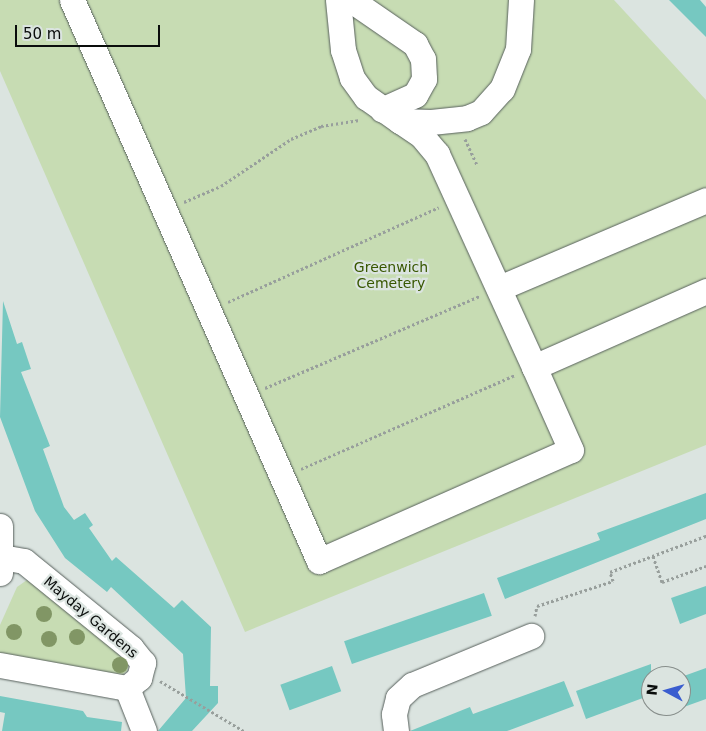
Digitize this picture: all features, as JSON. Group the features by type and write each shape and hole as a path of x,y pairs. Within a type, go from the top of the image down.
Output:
{"street":[{"path":"72,0 319,561 571,450 437,154 420,135 391,115 352,78 343,50 338,0"},
{"path":"351,0 415,44 423,59 424,79 415,95 391,115"},
{"path":"391,115 456,121 481,112 502,89 518,49 521,0"},
{"path":"499,288 706,200"},
{"path":"534,367 706,291"},
{"name":"Mayday Gardens","path":"0,526 1,565 24,561 139,654 135,679 144,731"},
{"path":"396,731 394,714 398,698 412,685 531,636"},
{"path":"0,665 135,679"}],"path":[{"path":"164,210 221,186 291,139 321,126 391,115"},
{"path":"456,121 477,165"},
{"path":"208,310 458,199"},
{"path":"246,396 499,288"},
{"path":"282,477 534,367"},
{"path":"531,636 537,606 613,581 610,572 706,536"},
{"path":"653,556 662,582 706,566"},
{"path":"135,679 244,731"}],"green space":[{"name":"Greenwich Cemetery","path":"0,0 614,0 706,100 706,445 245,632 0,71"},
{"path":"27,580 35,582 123,652 129,663 127,671 120,677 0,657 0,625 17,587"}],"building":[{"path":"669,0 700,0 706,7 706,37"},
{"path":"3,301 17,344 22,342 31,369 21,372 50,446 43,449 64,507 74,520 85,513 93,525 89,528 112,561 116,557 174,608 182,600 211,627 210,686 218,686 218,703 192,731 158,731 186,698 183,654 111,587 107,592 65,558 35,511 0,417"},
{"path":"706,493 706,519 505,599 497,578 600,540 597,533"},
{"path":"706,586 706,614 680,624 671,598"},
{"path":"484,593 492,616 352,664 344,641"},
{"path":"332,666 341,691 290,710 280,685"},
{"path":"641,668 641,699 586,719 576,691"},
{"path":"706,668 706,699 691,704 691,673"},
{"path":"564,681 574,706 507,731 410,731 470,707 473,714"},
{"path":"0,696 83,711 87,717 122,722 121,731 2,731 5,713 0,712"}]}
